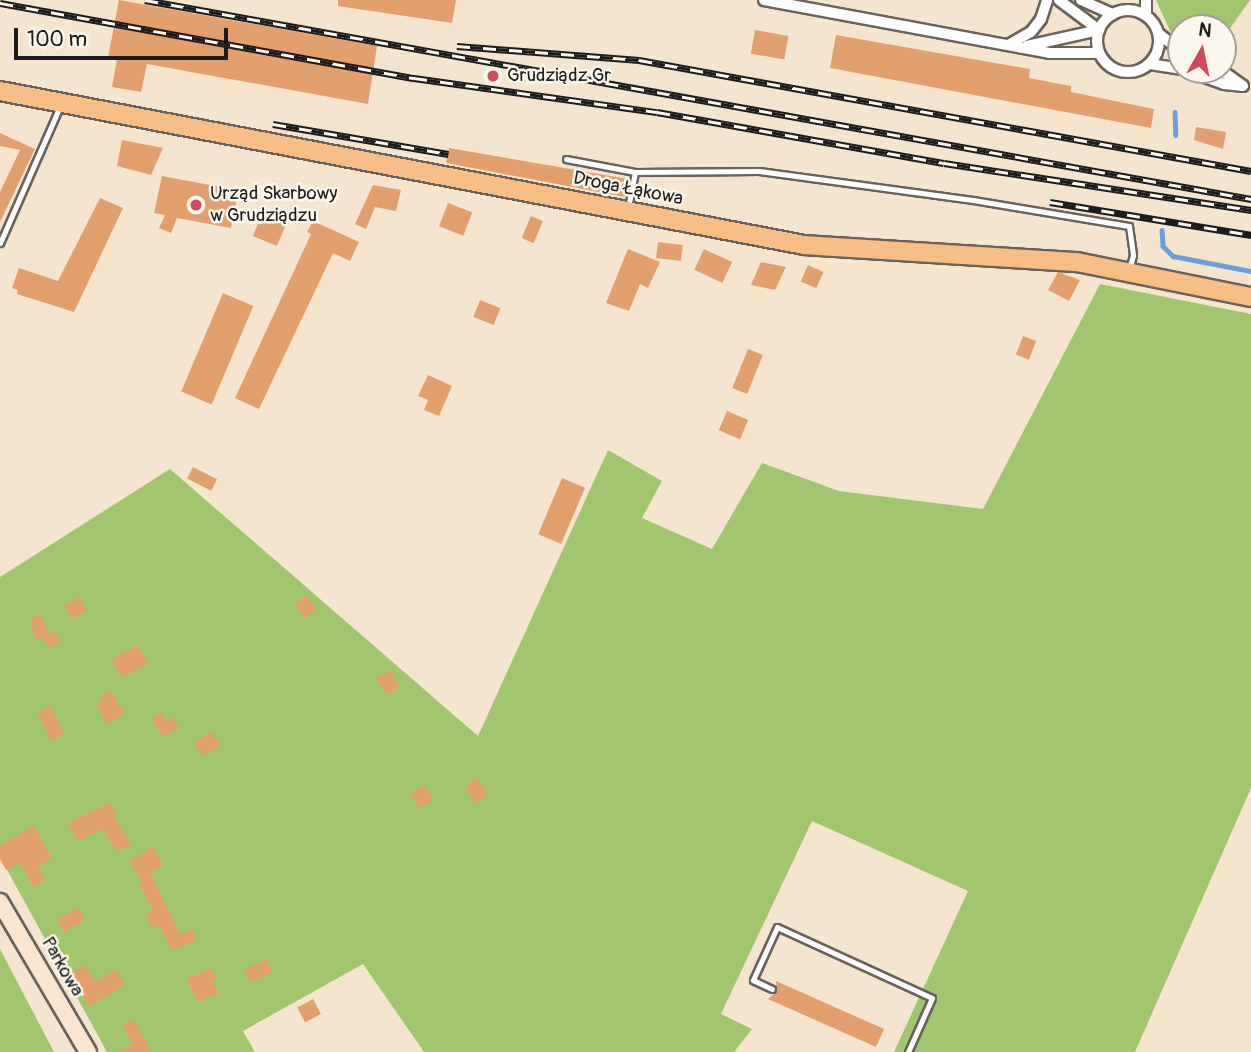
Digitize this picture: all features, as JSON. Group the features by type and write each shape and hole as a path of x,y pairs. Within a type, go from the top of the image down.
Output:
{"main road":[{"name":"Droga Łąkowa","path":"0,91 804,245 1028,258 1129,271 1251,297"}],"street":[{"path":"764,0 1049,53 1099,53"},
{"path":"1007,45 1031,32 1041,19 1047,0"},
{"path":"1059,0 1099,30"},
{"path":"1081,0 1146,15 1159,34 1167,40"},
{"path":"1146,0 1146,15"},
{"path":"1024,47 1099,30 1121,8"},
{"path":"1099,30 1099,53 1106,63 1125,73 1136,72 1150,64 1158,51 1159,34"},
{"path":"1150,64 1167,67"},
{"path":"1224,84 1243,86 1237,82"},
{"name":"Parkowa","path":"0,902 88,1052"}],"lane":[{"path":"0,243 58,115 60,102"},
{"path":"566,159 635,172 759,171 973,200 1129,226 1132,256 1129,271"},
{"path":"627,211 635,172"},
{"path":"772,989 753,980 777,927 932,998 908,1052"}],"green space":[{"path":"1156,0 1250,0 1237,18 1237,14 1167,14 1167,24"},
{"path":"1100,284 1251,314 1251,788 1135,1052 894,1052 968,891 812,821 721,1014 752,1029 734,1052 424,1052 363,964 243,1031 255,1052 107,1052 0,857 0,577 170,469 478,736 608,450 662,481 642,518 712,549 762,463 839,491 983,509"},
{"path":"0,949 43,1031 54,1052 0,1052"}],"building":[{"path":"119,0 377,46 368,104 147,64 141,92 112,87 117,59 108,58"},
{"path":"338,0 456,0 452,23 338,6"},
{"path":"755,30 788,36 784,60 751,54"},
{"path":"836,35 1030,69 1029,78 1071,86 1071,92 1154,109 1151,128 830,68"},
{"path":"1196,127 1226,132 1223,149 1194,140"},
{"path":"0,133 35,149 0,222 0,192 20,150 0,146"},
{"path":"122,140 163,148 151,175 117,166"},
{"path":"449,148 628,179 625,197 446,163"},
{"name":"Urząd Skarbowy w Grudziądzu","path":"162,176 226,188 225,195 237,197 231,228 177,218 171,233 159,228 165,215 154,213"},
{"path":"373,185 401,190 396,211 375,207 366,229 355,224"},
{"path":"100,198 123,208 74,312 17,294 18,290 12,288 19,268 58,281"},
{"path":"448,203 472,212 463,236 439,226"},
{"path":"263,212 287,222 277,246 253,236"},
{"path":"531,216 543,221 534,243 522,238"},
{"path":"313,221 359,242 350,261 333,253 259,409 235,398 311,234 307,232"},
{"path":"658,242 683,245 681,261 656,258"},
{"path":"628,249 660,262 648,288 640,284 629,311 606,303"},
{"path":"704,249 732,262 722,283 694,270"},
{"path":"761,262 786,267 775,290 751,285"},
{"path":"808,265 824,272 816,288 801,281"},
{"path":"1058,272 1080,280 1069,301 1048,290"},
{"path":"223,293 253,306 212,404 181,391"},
{"path":"480,300 500,308 494,325 473,317"},
{"path":"1023,336 1036,341 1029,360 1016,355"},
{"path":"748,349 763,355 747,394 732,388"},
{"path":"428,375 452,386 439,416 424,410 428,400 418,396"},
{"path":"727,411 748,420 740,439 719,430"},
{"path":"193,467 217,479 211,491 187,479"},
{"path":"562,478 585,488 561,544 538,534"},
{"path":"306,595 317,609 305,618 294,604"},
{"path":"80,597 87,610 71,619 64,605"},
{"path":"39,614 50,634 56,632 61,642 48,648 43,638 37,641 30,627 33,626 30,619"},
{"path":"138,645 148,664 121,678 112,659"},
{"path":"390,670 400,686 386,695 376,678"},
{"path":"111,690 125,714 107,724 96,704 102,700 100,697"},
{"path":"51,706 64,734 52,741 37,714"},
{"path":"161,713 166,721 173,717 179,727 163,737 152,719"},
{"path":"213,732 220,746 202,756 194,742"},
{"path":"477,777 488,795 475,804 465,788"},
{"path":"425,785 434,800 419,808 410,794"},
{"path":"110,803 117,814 114,816 131,844 117,852 102,829 78,841 68,823"},
{"path":"34,826 52,858 37,867 45,880 33,887 20,863 6,870 0,859 0,845"},
{"path":"153,847 163,865 150,873 180,934 192,929 197,939 172,951 159,925 152,929 145,915 153,911 139,884 143,883 129,861"},
{"path":"78,908 85,920 64,932 57,920"},
{"path":"267,959 273,972 250,982 244,970"},
{"path":"85,965 95,982 116,970 125,985 89,1006 71,973"},
{"path":"212,968 217,979 212,981 219,993 197,1002 187,979"},
{"path":"776,981 884,1029 876,1047 768,999 777,991"},
{"path":"313,999 321,1014 305,1022 297,1007"},
{"path":"134,1020 152,1052 117,1052 132,1044 123,1026"}],"waterway":[{"path":"1175,112 1176,135"},
{"path":"1162,230 1163,246 1173,256 1251,271"}],"railway":[{"path":"145,0 1251,199"},
{"path":"0,3 414,78 657,112 944,163 1251,210"},
{"path":"457,46 639,60 1251,171"},
{"path":"273,124 448,154"},
{"path":"1050,202 1251,235"}],"place":[{"name":"Grudziądz Gr","path":"493,76"},
{"name":"Urząd Skarbowy w Grudziądzu","path":"196,205"}]}
